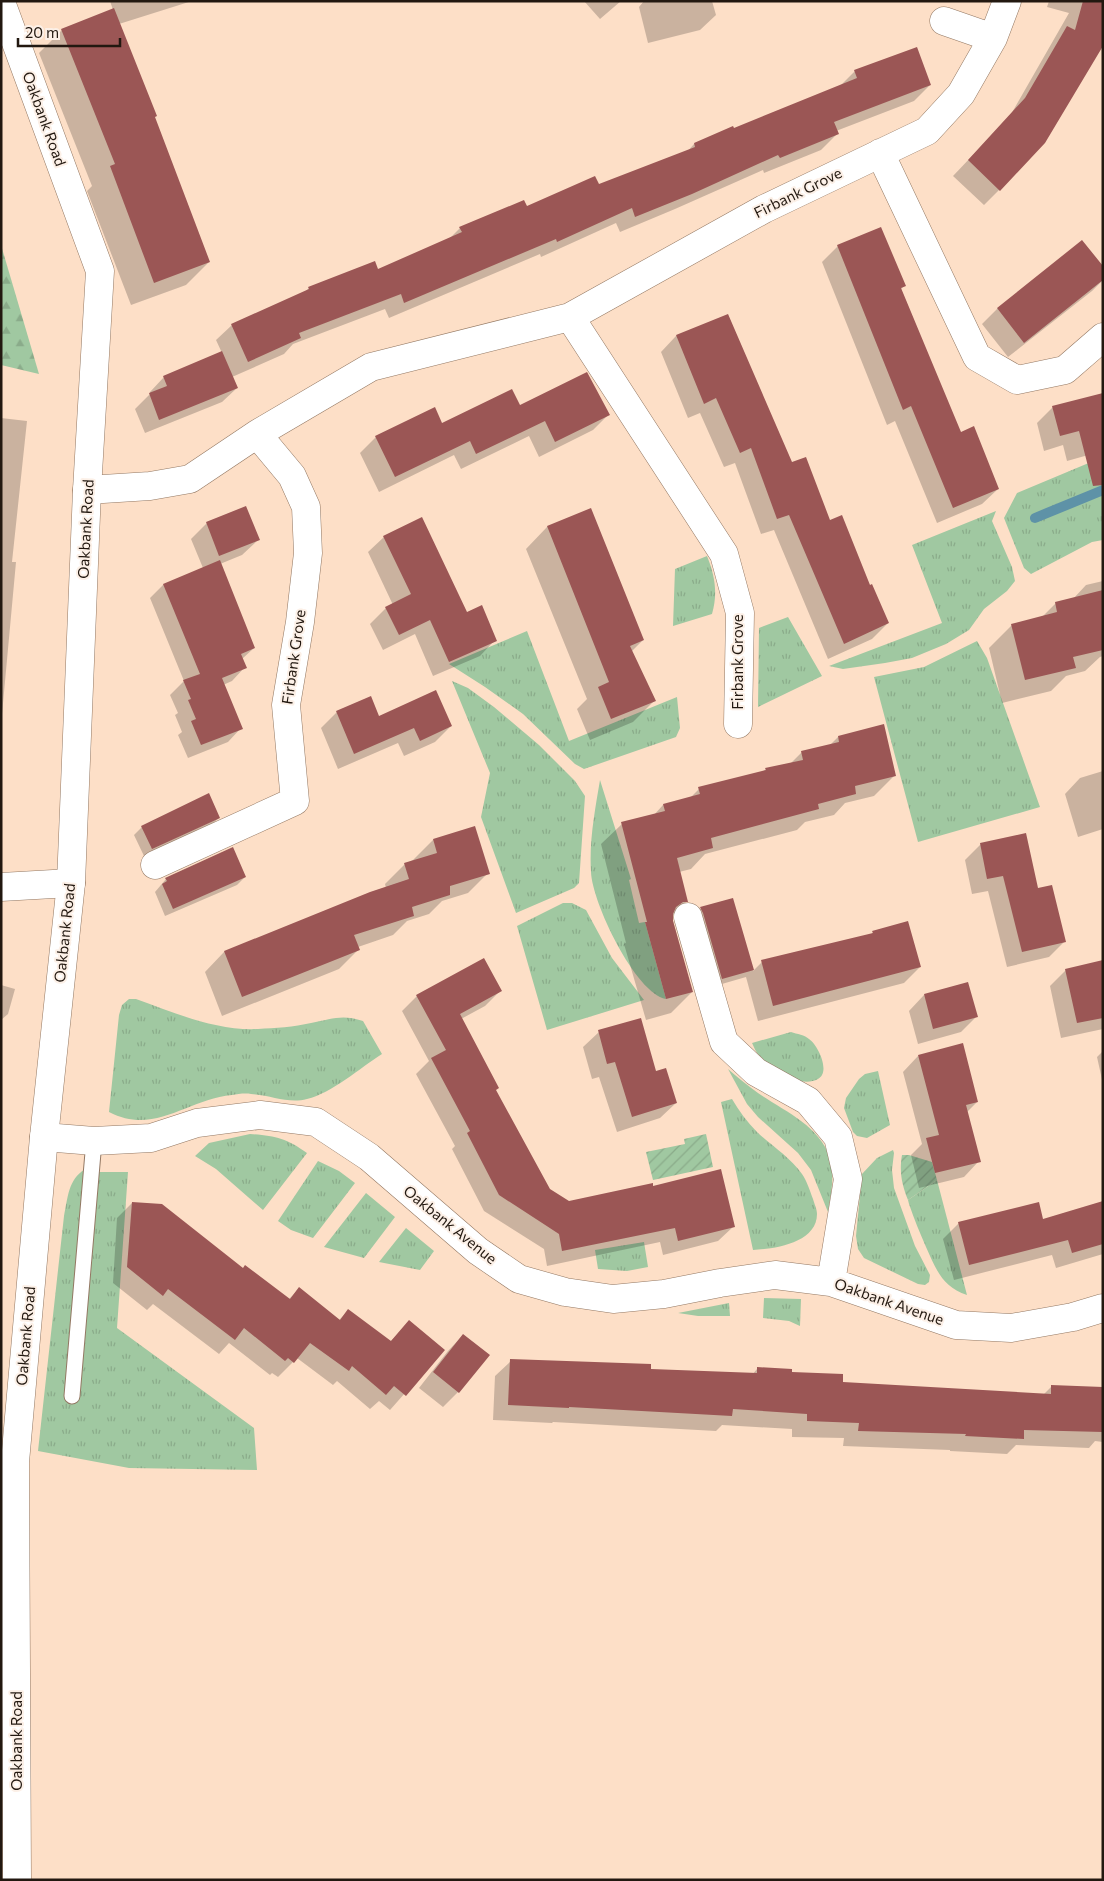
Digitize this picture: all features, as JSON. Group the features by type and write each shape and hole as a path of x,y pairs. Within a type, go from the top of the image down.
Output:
{"street":[{"name":"Firbank Grove","path":"87,490 150,486 190,479 257,434 370,367 570,317 764,209 927,131 961,94 993,38 1006,1"},
{"name":"Oakbank Road","path":"1,2 100,271 87,490 71,884 44,1136 15,1462 18,1880"},
{"path":"944,20 993,38"},
{"path":"880,153 977,357 1017,380 1064,370 1103,337"},
{"name":"Firbank Grove","path":"570,317 724,554 740,613 738,724"},
{"name":"Firbank Grove","path":"155,865 295,801 286,705 300,622 308,552 306,507 292,476 257,434"},
{"path":"1,887 71,884"},
{"path":"688,917 724,1042 756,1072 808,1101 838,1137 848,1179 832,1282"},
{"name":"Oakbank Avenue","path":"44,1136 94,1141 151,1138 197,1123 260,1115 316,1122 369,1156 484,1255 519,1279 564,1292 614,1299 664,1294 776,1275 832,1282 956,1325 1011,1328 1072,1317 1103,1308"}],"lane":[{"path":"72,1396 94,1141"}],"green space":[{"path":"1,245 39,374 1,365"},
{"path":"1103,457 1103,540 1092,542 1031,574 1024,568 1004,518 1017,493"},
{"path":"996,511 992,521 1012,567 1015,581 1007,591 984,609 969,630 946,644 912,658 843,669 829,666 942,623 912,545"},
{"path":"707,556 715,585 712,614 673,626 675,569"},
{"path":"788,617 822,676 758,707 759,628"},
{"path":"527,631 569,741 677,697 680,728 676,737 584,769 575,764 523,714 449,664"},
{"path":"977,641 987,658 1040,807 918,842 874,677 924,667"},
{"path":"452,681 468,688 494,707 539,745 575,781 585,796 579,883 574,888 516,913 481,817 490,773"},
{"path":"600,780 631,879 629,880 639,923 645,922 666,999 654,993 641,981 629,964 607,924 593,886 591,849"},
{"path":"563,903 572,903 586,910 612,958 644,1000 547,1030 517,926"},
{"path":"129,999 136,999 211,1024 242,1029 291,1026 337,1018 356,1019 363,1021 382,1054 336,1086 307,1099 279,1099 239,1094 216,1098 156,1118 141,1120 126,1118 109,1112 119,1015 122,1005"},
{"path":"791,1032 813,1042 819,1052 823,1071 822,1076 818,1079 811,1081 795,1080 778,1072 757,1053 752,1043"},
{"path":"728,1069 758,1093 800,1120 818,1136 825,1146 830,1158 832,1171 828,1212 811,1170 798,1153 758,1117 747,1104"},
{"path":"878,1071 890,1125 867,1138 857,1136 853,1132 844,1108 846,1098 859,1079 865,1074"},
{"path":"732,1099 757,1132 792,1162 807,1183 817,1214 815,1224 810,1232 802,1238 782,1246 753,1250 721,1102"},
{"path":"250,1134 280,1139 293,1144 307,1153 263,1210 216,1169 195,1156 209,1143"},
{"path":"706,1134 713,1167 653,1180 646,1152 685,1144 684,1139"},
{"path":"893,1150 892,1170 894,1188 915,1246 930,1275 929,1282 925,1285 918,1284 864,1258 858,1249 856,1236 862,1174 877,1158"},
{"path":"902,1155 909,1155 932,1162 937,1180 908,1200 902,1178"},
{"path":"318,1161 339,1171 355,1183 313,1238 291,1230 278,1221"},
{"path":"85,1169 100,1172 128,1172 117,1328 254,1428 257,1470 129,1468 38,1451 64,1216 72,1184 79,1173"},
{"path":"937,1180 967,1295 951,1287 941,1276 933,1263 909,1204 908,1200"},
{"path":"366,1193 395,1217 364,1258 324,1247"},
{"path":"406,1228 434,1251 420,1270 379,1262"},
{"path":"644,1242 648,1267 627,1271 598,1269 595,1250"},
{"path":"764,1298 801,1299 800,1326 789,1321 763,1318"},
{"path":"729,1303 730,1316 698,1316 678,1313"}],"building":[{"path":"1083,1 1103,1 1103,46 1045,143 1000,191 968,160 1025,98 1067,26 1075,30"},
{"path":"114,8 157,116 155,117 210,262 154,283 110,166 115,164 61,29"},
{"path":"917,47 931,85 834,122 839,134 780,158 778,155 692,194 635,217 632,208 557,242 556,239 404,303 401,294 299,333 301,338 248,362 231,324 309,289 308,287 375,261 378,269 462,232 459,227 524,200 527,206 595,176 599,184 695,147 694,143 733,126 734,128 857,78 854,70"},
{"path":"881,227 906,286 901,288 961,432 974,426 999,489 953,508 911,406 903,410 837,245"},
{"path":"1082,240 1103,266 1103,280 1024,343 997,308"},
{"path":"728,314 792,462 806,457 830,520 842,515 870,585 872,584 889,623 844,644 789,515 777,519 751,448 740,453 716,398 704,404 676,335"},
{"path":"222,351 238,388 159,420 149,393 167,386 163,376"},
{"path":"587,372 610,415 555,442 545,421 476,454 470,441 395,477 375,436 435,407 442,423 512,389 520,405"},
{"path":"1103,393 1103,485 1093,486 1079,431 1060,436 1052,406"},
{"path":"246,506 260,540 219,556 206,522"},
{"path":"591,508 644,640 630,646 656,701 611,719 598,687 609,682 547,526"},
{"path":"422,517 467,612 482,605 497,641 449,662 430,620 399,635 385,607 411,594 383,536"},
{"path":"220,560 255,648 241,654 247,668 222,678 243,729 201,745 191,721 196,719 188,700 191,699 183,680 200,674 163,584"},
{"path":"1103,590 1103,650 1073,657 1076,668 1025,680 1011,624 1057,612 1055,602"},
{"path":"436,690 452,726 420,741 414,728 354,754 336,711 371,696 379,716"},
{"path":"884,724 896,776 855,786 856,794 818,804 819,809 711,838 713,848 677,858 688,902 683,902 676,907 673,921 693,992 666,999 621,822 665,811 663,804 700,794 698,787 766,770 765,768 803,760 801,751 839,742 838,736"},
{"path":"209,793 220,818 152,849 141,826"},
{"path":"475,826 490,874 450,886 450,895 412,907 414,916 354,935 360,950 242,997 224,951 370,892 409,879 404,863 437,853 433,839"},
{"path":"1026,833 1038,888 1052,885 1066,942 1022,952 1003,876 987,879 980,843"},
{"path":"233,847 246,877 173,909 162,884 167,881 165,878"},
{"path":"733,898 754,970 722,979 700,907"},
{"path":"908,921 921,967 773,1006 761,960 873,933 872,931"},
{"path":"484,958 502,991 460,1014 499,1088 496,1090 550,1189 569,1201 653,1183 653,1186 721,1169 735,1227 678,1241 675,1228 562,1251 559,1234 499,1195 467,1133 470,1131 431,1058 446,1050 416,995"},
{"path":"1103,960 1103,1018 1077,1023 1065,969"},
{"path":"968,982 978,1017 933,1029 924,994"},
{"path":"641,1018 656,1071 666,1068 677,1103 632,1117 615,1062 607,1064 598,1030"},
{"path":"963,1043 978,1102 966,1105 981,1162 935,1173 926,1138 939,1135 918,1055"},
{"path":"1103,1201 1103,1244 1072,1253 1068,1240 969,1265 958,1222 1039,1202 1043,1219"},
{"path":"132,1202 162,1204 243,1268 245,1265 290,1299 299,1287 340,1320 348,1309 391,1341 409,1320 445,1350 406,1396 394,1386 386,1395 352,1366 349,1371 310,1343 294,1363 288,1358 285,1361 244,1328 235,1340 168,1289 163,1296 127,1267"},
{"path":"463,1334 490,1355 459,1393 433,1372"},
{"path":"510,1359 651,1364 651,1369 757,1373 757,1367 792,1369 792,1372 843,1374 843,1382 1051,1394 1051,1385 1103,1387 1103,1432 1024,1430 1024,1439 965,1436 966,1434 858,1431 859,1423 807,1421 807,1414 733,1409 732,1416 508,1405"}],"waterway":[{"path":"1035,518 1103,490"}]}
